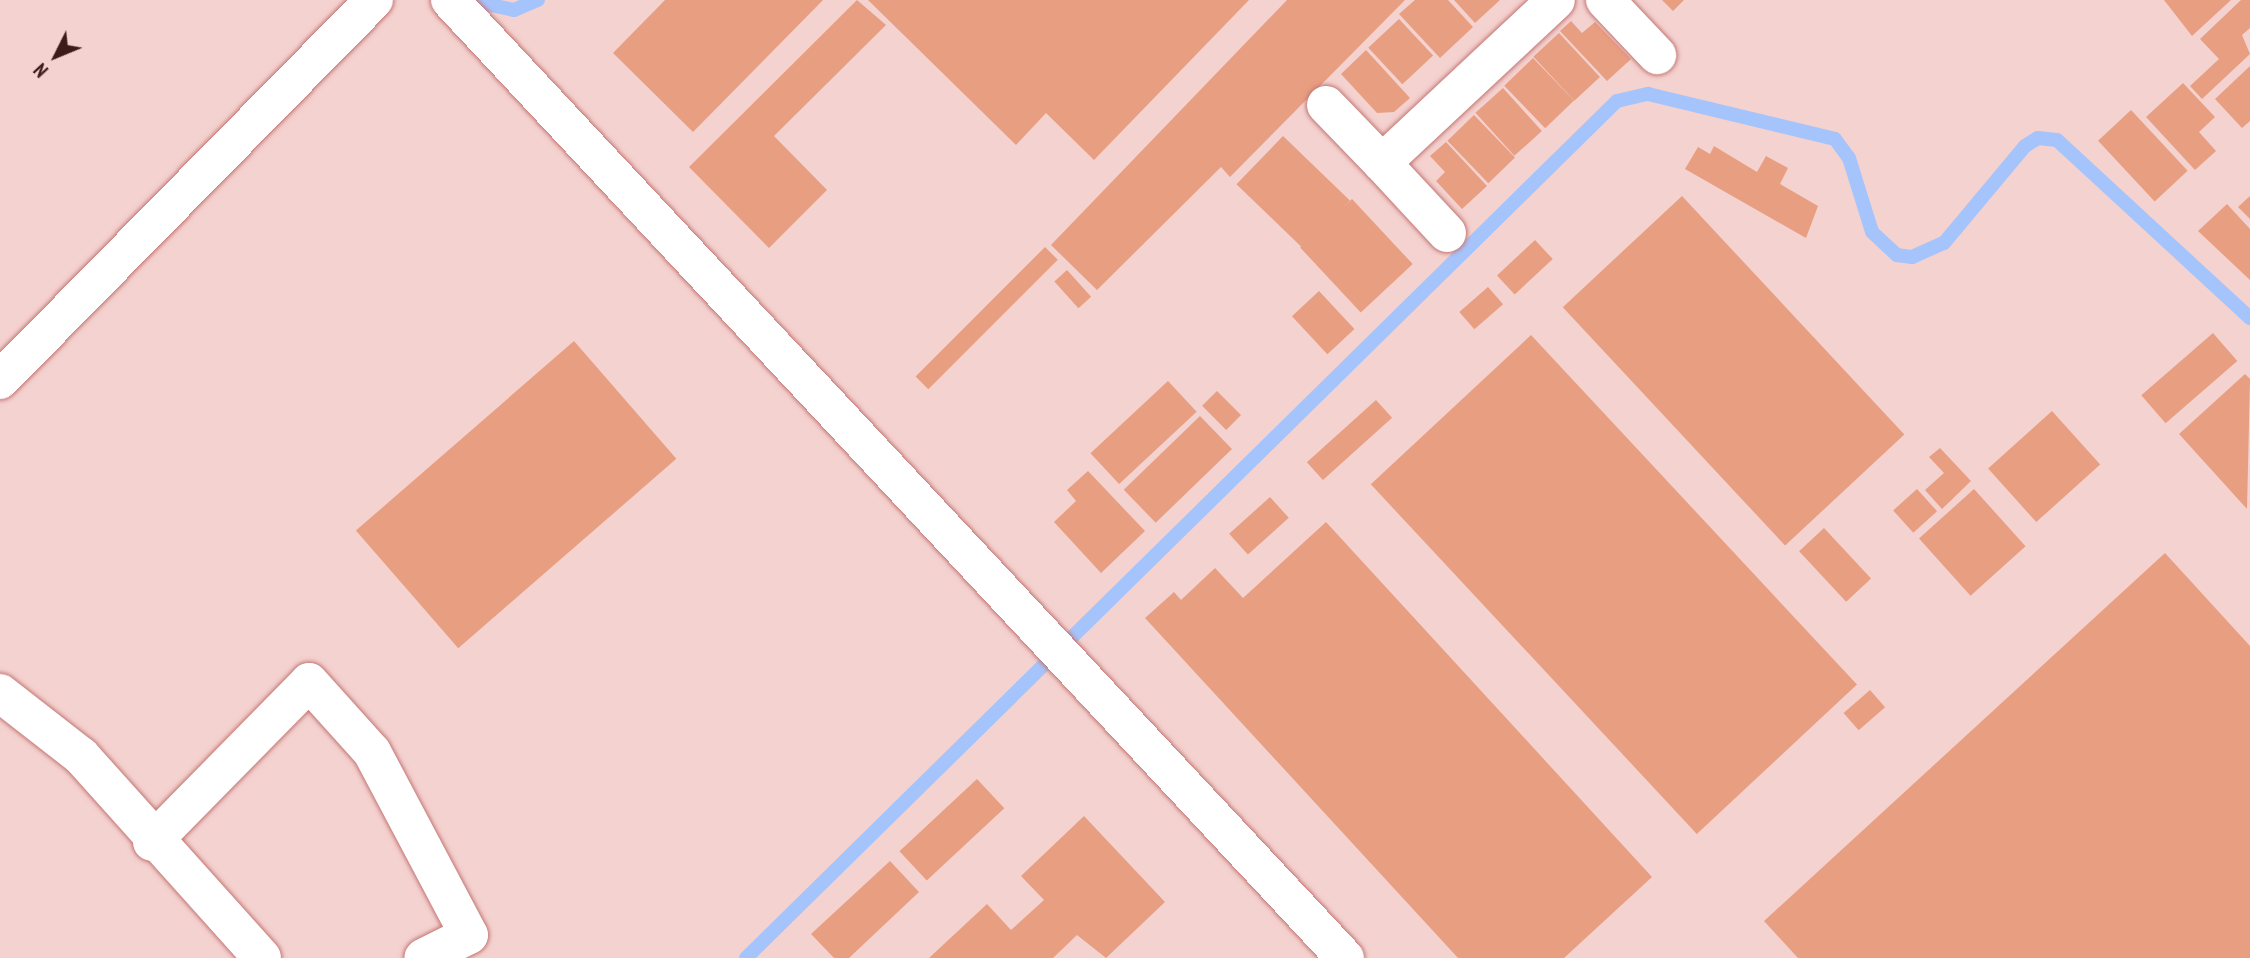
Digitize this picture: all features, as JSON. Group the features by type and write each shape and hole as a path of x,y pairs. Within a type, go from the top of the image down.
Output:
{"street":[{"path":"0,380 374,0"},
{"path":"450,0 1345,958"},
{"path":"1382,163 1556,0"},
{"path":"1605,0 1657,55"},
{"path":"1326,105 1447,233"},
{"path":"152,842 310,682 372,752 469,935 424,958"},
{"path":"0,693 81,756 152,842 262,958"}],"building":[{"path":"665,0 823,0 693,132 613,53"},
{"path":"857,0 886,25 774,136 827,190 769,248 689,167"},
{"path":"868,0 1249,0 1094,160 1046,113 1016,145"},
{"path":"1287,0 1405,0 1230,177 1221,167 1097,290 1051,245"},
{"path":"1415,0 1448,0 1473,27 1440,58 1399,14"},
{"path":"1454,0 1500,0 1475,23"},
{"path":"1662,0 1684,0 1673,11"},
{"path":"2164,0 2231,0 2192,36"},
{"path":"2241,0 2250,0 2250,28 2242,35 2250,54 2202,99 2190,86 2219,59 2200,39"},
{"path":"1399,19 1433,56 1402,84 1368,48"},
{"path":"1571,21 1582,33 1595,22 1631,59 1607,81 1560,31"},
{"path":"1559,33 1600,77 1574,101 1533,57"},
{"path":"1366,50 1410,98 1394,112 1377,113 1341,74"},
{"path":"1533,58 1574,100 1545,128 1504,86"},
{"path":"2250,66 2250,121 2242,128 2215,99"},
{"path":"2183,83 2215,117 2199,132 2216,151 2195,170 2146,117"},
{"path":"1503,88 1542,131 1514,156 1476,113"},
{"path":"2131,110 2188,171 2155,201 2098,141"},
{"path":"1474,115 1515,157 1488,183 1447,141"},
{"path":"1283,136 1350,201 1303,249 1236,184"},
{"path":"1446,142 1487,186 1462,209 1436,181 1445,172 1430,156"},
{"path":"1714,146 1757,172 1766,156 1788,168 1780,184 1818,206 1806,238 1685,169 1698,147 1710,154"},
{"path":"1682,196 1904,434 1785,546 1563,307"},
{"path":"2250,196 2250,219 2238,207"},
{"path":"1352,199 1413,264 1361,313 1300,247"},
{"path":"2227,204 2250,229 2250,280 2198,231"},
{"path":"1535,240 1553,259 1515,294 1497,275"},
{"path":"1045,247 1058,260 928,389 916,376"},
{"path":"1067,270 1091,297 1078,308 1054,281"},
{"path":"1488,287 1503,304 1474,329 1459,312"},
{"path":"1319,291 1354,329 1327,354 1292,316"},
{"path":"2213,333 2237,361 2166,423 2141,395"},
{"path":"1531,335 1857,685 1697,834 1371,484"},
{"path":"574,341 676,459 458,648 356,531"},
{"path":"2245,374 2250,379 2247,509 2179,434"},
{"path":"1168,381 1197,412 1119,484 1090,453"},
{"path":"1217,391 1241,415 1226,430 1202,406"},
{"path":"1376,400 1392,418 1323,480 1307,462"},
{"path":"2052,411 2100,465 2036,522 1988,469"},
{"path":"1200,416 1232,449 1156,523 1124,490"},
{"path":"1940,448 1971,481 1942,509 1925,490 1944,473 1929,457"},
{"path":"1088,471 1145,531 1101,573 1054,522 1076,501 1067,490"},
{"path":"1917,489 1937,511 1913,533 1893,510"},
{"path":"1974,489 2026,546 1971,596 1919,539"},
{"path":"1270,497 1289,518 1248,555 1229,534"},
{"path":"1326,522 1652,877 1564,958 1458,958 1145,618 1174,592 1181,600 1215,568 1243,598"},
{"path":"1824,528 1871,578 1846,602 1799,551"},
{"path":"2165,553 2250,646 2250,958 1798,958 1764,921"},
{"path":"1870,690 1885,707 1859,730 1844,713"},
{"path":"977,779 1004,808 927,881 899,851"},
{"path":"1084,816 1165,902 1106,958 1077,935 1053,958 929,958 987,904 1011,930 1044,900 1021,876"},
{"path":"890,861 919,892 849,958 834,958 811,934"}],"waterway":[{"path":"468,0 514,10 538,0"},
{"path":"746,958 1617,101 1648,94 1835,139 1849,158 1872,232 1897,255 1912,257 1944,243 2025,146 2038,138 2057,140 2250,318"}]}
